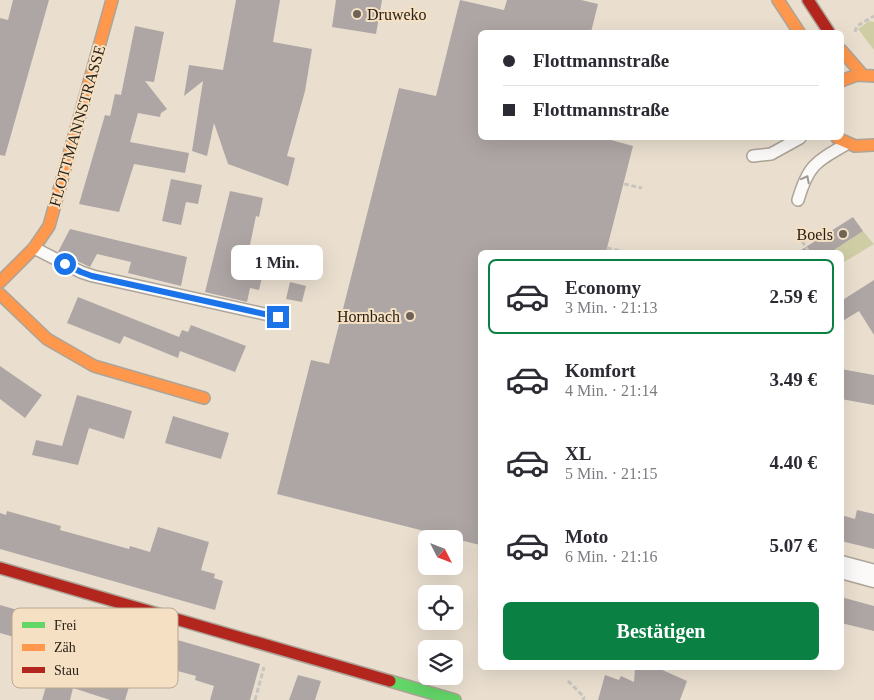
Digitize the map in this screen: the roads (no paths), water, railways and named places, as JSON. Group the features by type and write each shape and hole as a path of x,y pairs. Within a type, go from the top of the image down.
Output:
{"street":[{"name":"FLOTTMANNSTRASSE","path":"0,282 34,248 49,226 112,0"},
{"path":"778,0 798,30"},
{"path":"808,0 828,30"},
{"path":"844,53 862,74"},
{"path":"844,80 862,74 874,76"},
{"path":"842,141 860,147 873,147"},
{"path":"0,294 47,339 94,366 204,398"},
{"path":"0,568 136,608"},
{"path":"844,568 874,576"},
{"path":"178,621 270,647 416,695 455,700"}],"lane":[{"path":"753,156 771,154 796,140"},
{"path":"798,200 804,182 819,160 842,141"},
{"path":"34,248 92,276 278,317"}],"place":[{"name":"Druweko","path":"357,14"},
{"name":"Boels","path":"843,234"},
{"name":"Hornbach","path":"410,316"}]}
